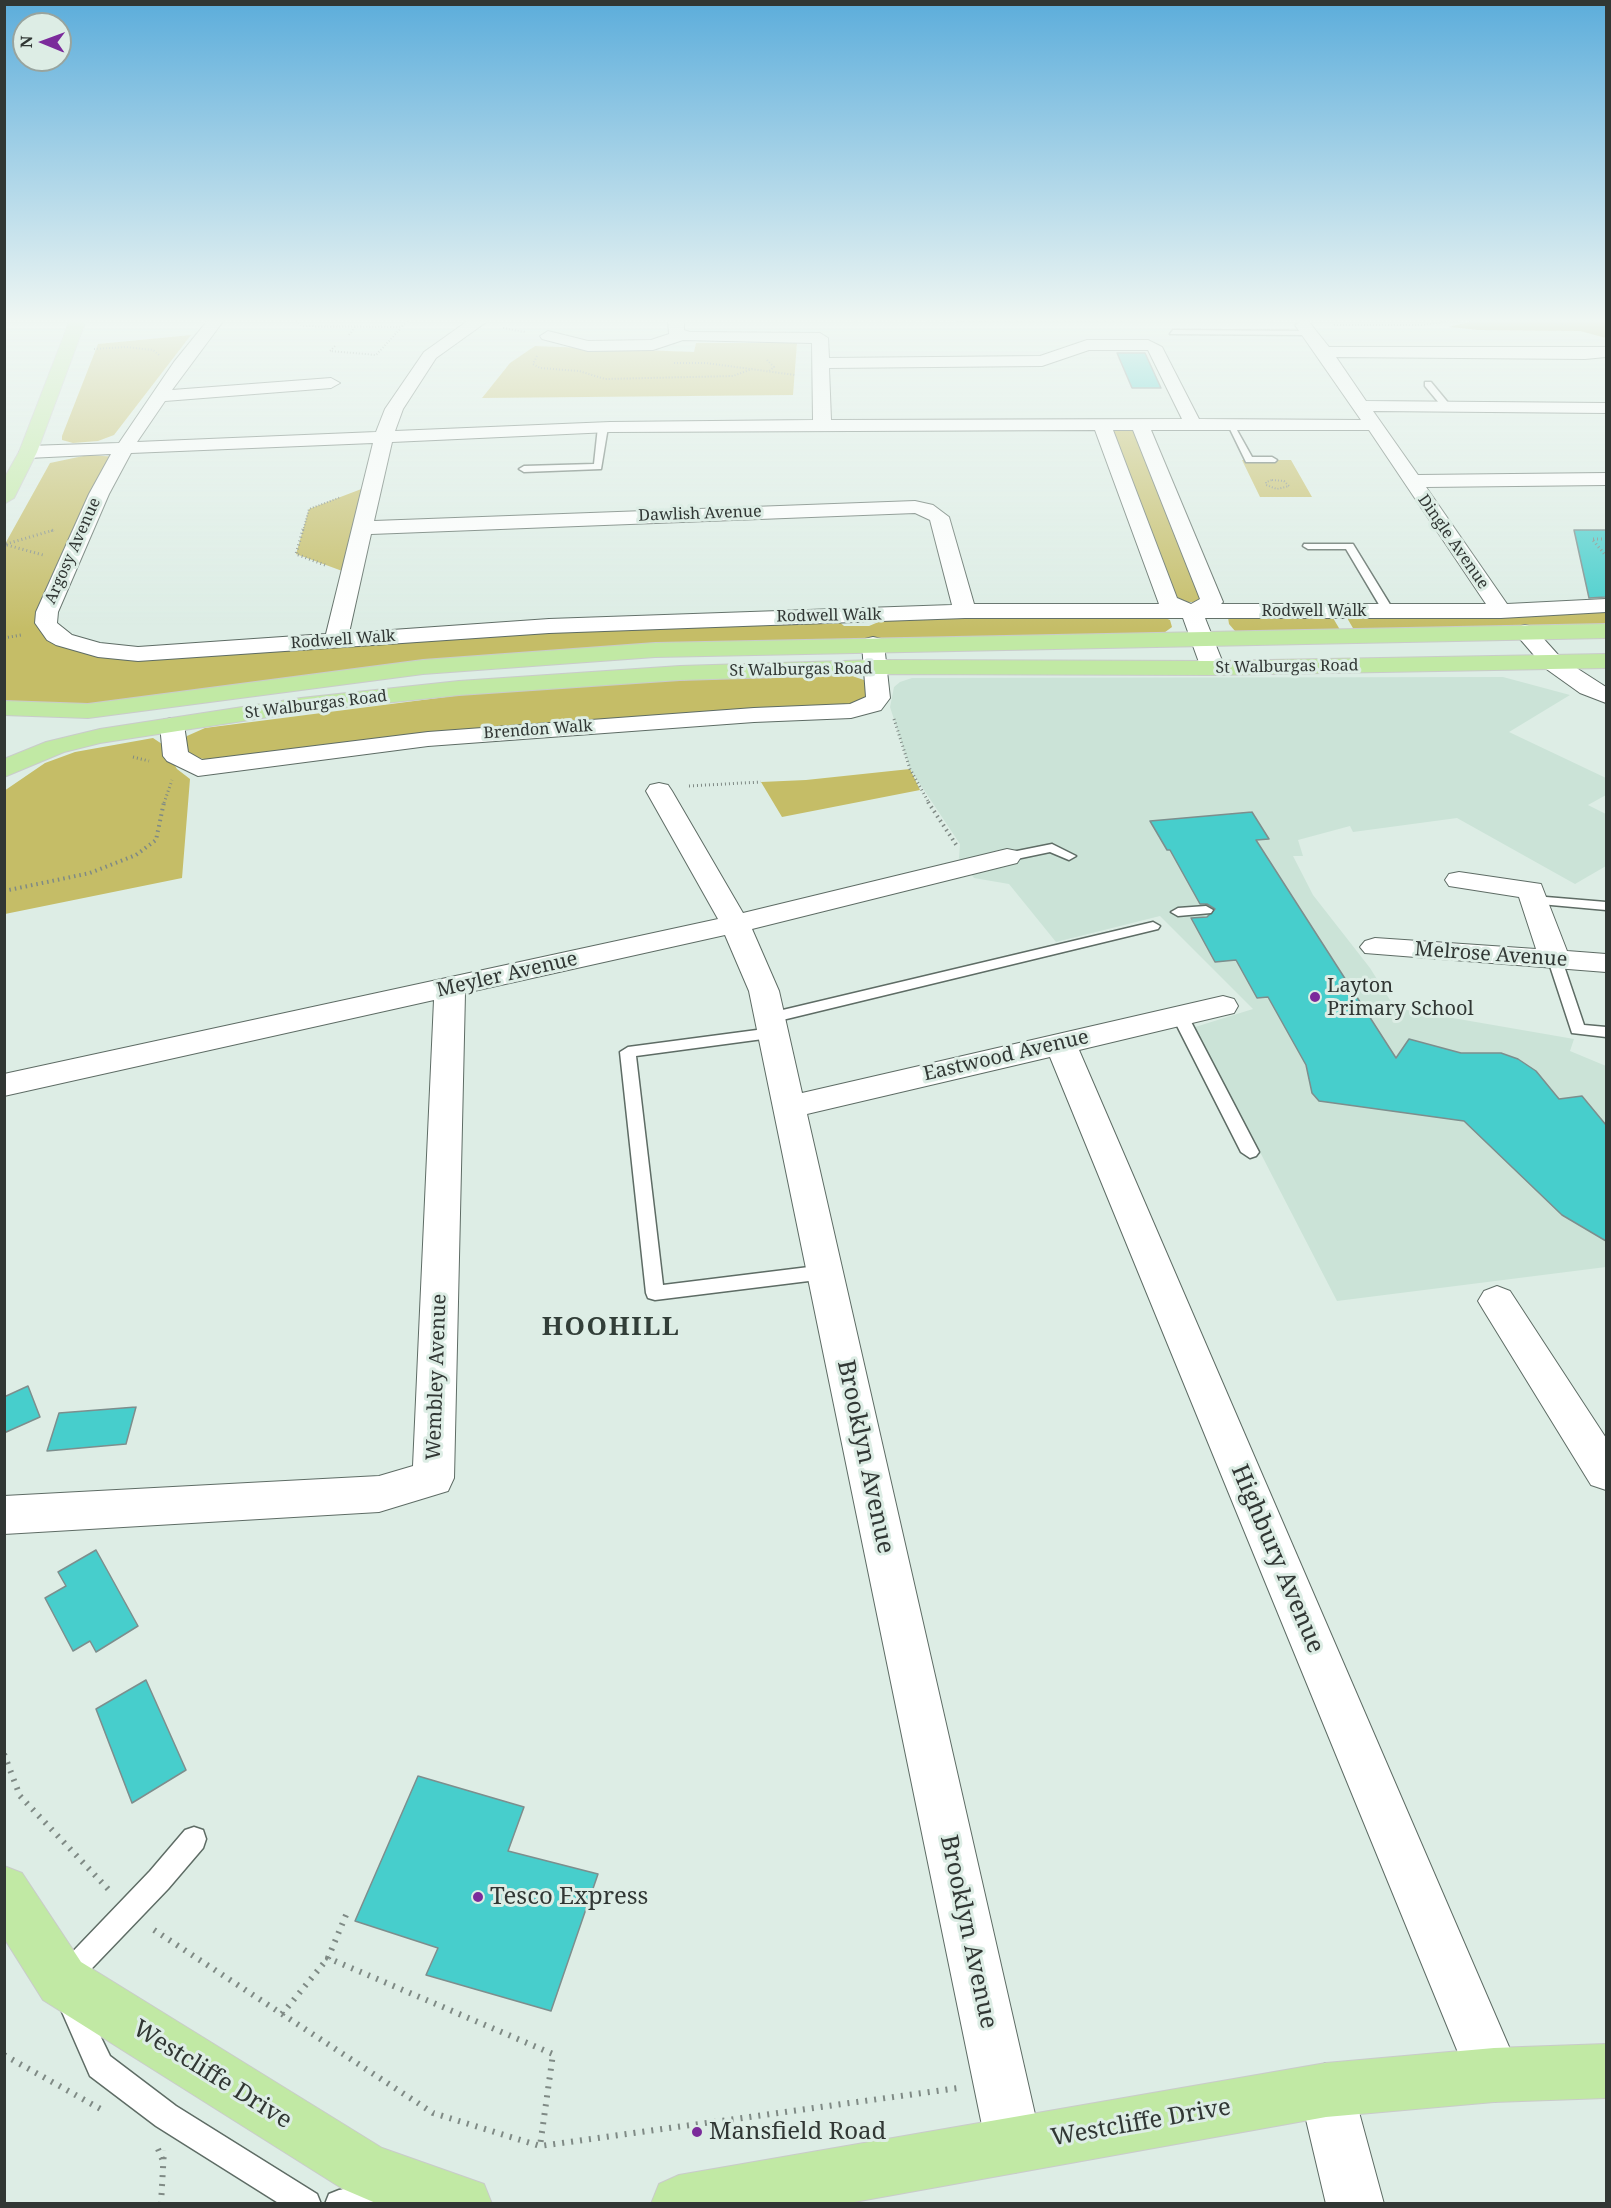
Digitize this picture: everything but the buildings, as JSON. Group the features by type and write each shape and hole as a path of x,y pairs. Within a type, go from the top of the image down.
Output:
{"main road":[{"path":"4,498 28,452 39,423"},
{"name":"St Walburgas Road","path":"4,766 77,741 172,724 301,705 459,688 680,673 874,656 1200,638 1606,630"},
{"name":"St Walburgas Road","path":"4,708 88,711 328,678 556,656 718,647 874,656 1213,668 1606,662"},
{"path":"4,766 14,728"},
{"name":"Westcliffe Drive","path":"4,1890 62,1981 363,2169 440,2197"},
{"name":"Westcliffe Drive","path":"679,2204 1326,2090 1494,2075 1606,2071"}],"street":[{"name":"Argosy Avenue","path":"55,635 46,623 46,617 68,562 124,448 141,423"},
{"path":"336,640 384,435 389,423"},
{"path":"1102,424 1168,602 1192,612 1212,602 1140,424"},
{"path":"28,452 603,427 1373,425"},
{"name":"Dingle Avenue","path":"1373,425 1501,611"},
{"path":"1411,481 1606,479"},
{"name":"Dawlish Avenue","path":"362,528 915,507 926,509 939,517 965,611"},
{"name":"Rodwell Walk","path":"55,635 78,645 121,654 584,624 965,611 1501,611 1606,606"},
{"path":"1192,612 1213,668"},
{"path":"1525,632 1554,663 1588,688 1606,696"},
{"path":"872,705 878,698 874,656"},
{"name":"Brendon Walk","path":"172,724 176,756 198,768 428,739 754,715 851,711 872,705"},
{"name":"Brooklyn Avenue","path":"659,791 735,924 764,991 1014,2145"},
{"name":"Meyler Avenue","path":"4,1085 735,924 1007,857"},
{"path":"1459,880 1531,890 1555,960"},
{"name":"Melrose Avenue","path":"1375,948 1606,963"},
{"name":"Wembley Avenue","path":"4,1515 379,1494 433,1478 450,988"},
{"name":"Eastwood Avenue","path":"790,1107 1222,1006"},
{"name":"Highbury Avenue","path":"1060,1043 1494,2075"},
{"path":"1497,1301 1606,1472"},
{"path":"1326,2090 1355,2204"}],"lane":[{"path":"1230,425 1248,460 1272,460"},
{"path":"524,469 598,467 603,427"},
{"path":"1308,546 1349,546 1388,611"},
{"path":"1007,857 1052,848 1069,856"},
{"path":"1534,900 1606,906"},
{"path":"1178,912 1206,910"},
{"path":"825,1272 655,1293 627,1052 771,1026 1153,926"},
{"path":"1555,960 1578,1029 1606,1032"},
{"path":"1180,1016 1250,1152"},
{"path":"194,1839 129,1912 62,1981 100,2066 165,2116 307,2204"},
{"path":"339,2204 440,2197"}],"path":[{"path":"1281,480 1289,486 1273,488 1266,485 1266,482 1281,480"},
{"path":"351,575 296,554 309,509 372,485"},
{"path":"68,562 6,544 87,520"},
{"path":"1606,538 1592,538 1606,556"},
{"path":"872,705 890,707 910,769 920,790 970,867"},
{"path":"4,891 90,873 136,855 156,840 167,789 174,774"},
{"path":"659,791 701,784 760,782"},
{"path":"4,1754 20,1796 129,1912 433,2113 540,2146 1000,2081"},
{"path":"282,2014 328,1958 346,1915"},
{"path":"328,1958 553,2054 540,2146"},
{"path":"4,2055 28,2066 88,2104 119,2118"},
{"path":"161,2204 165,2116"},
{"path":"154,2142 163,2162"}],"shaded area":[{"path":"67,423 123,423 114,435 98,441 73,443 62,440"},
{"path":"1105,430 1142,430 1212,602 1168,602"},
{"path":"88,455 118,457 49,628 121,654 835,618 844,626 869,626 895,615 1148,611 1170,620 1172,627 1157,638 556,656 103,710 5,705 5,544 50,463"},
{"path":"1242,460 1291,460 1312,497 1260,497"},
{"path":"364,488 345,572 296,554 309,509"},
{"path":"1606,606 1606,631 1357,635 1343,611 1533,609"},
{"path":"1227,611 1329,611 1343,635 1241,638 1229,624"},
{"path":"849,675 870,682 872,705 211,760 191,757 181,748 187,736 205,728 469,694 657,681"},
{"name":"Layton Primary School","path":"1503,677 1570,695 1509,732 1606,778 1606,795 1588,805 1606,814 1606,866 1575,884 1457,818 1353,832 1350,826 1298,840 1303,856 1293,856 1313,895 1370,968 1395,1008 1574,1039 1570,1051 1606,1066 1606,1267 1337,1301 1261,1154 1255,1154 1192,1028 1253,1009 1160,916 1056,942 1009,884 974,878 959,858 960,844 910,769 890,707 894,687 912,678"},
{"path":"153,738 162,744 177,769 190,779 182,878 5,914 4,791 45,763 75,752"},
{"path":"910,769 920,790 782,817 761,782 806,780"}],"place":[{"name":"Layton Primary School","path":"1315,997"},
{"name":"Tesco Express","path":"478,1897"},
{"name":"Mansfield Road","path":"697,2132"}],"district":[{"name":"HOOHILL","path":"611,1328"}]}
